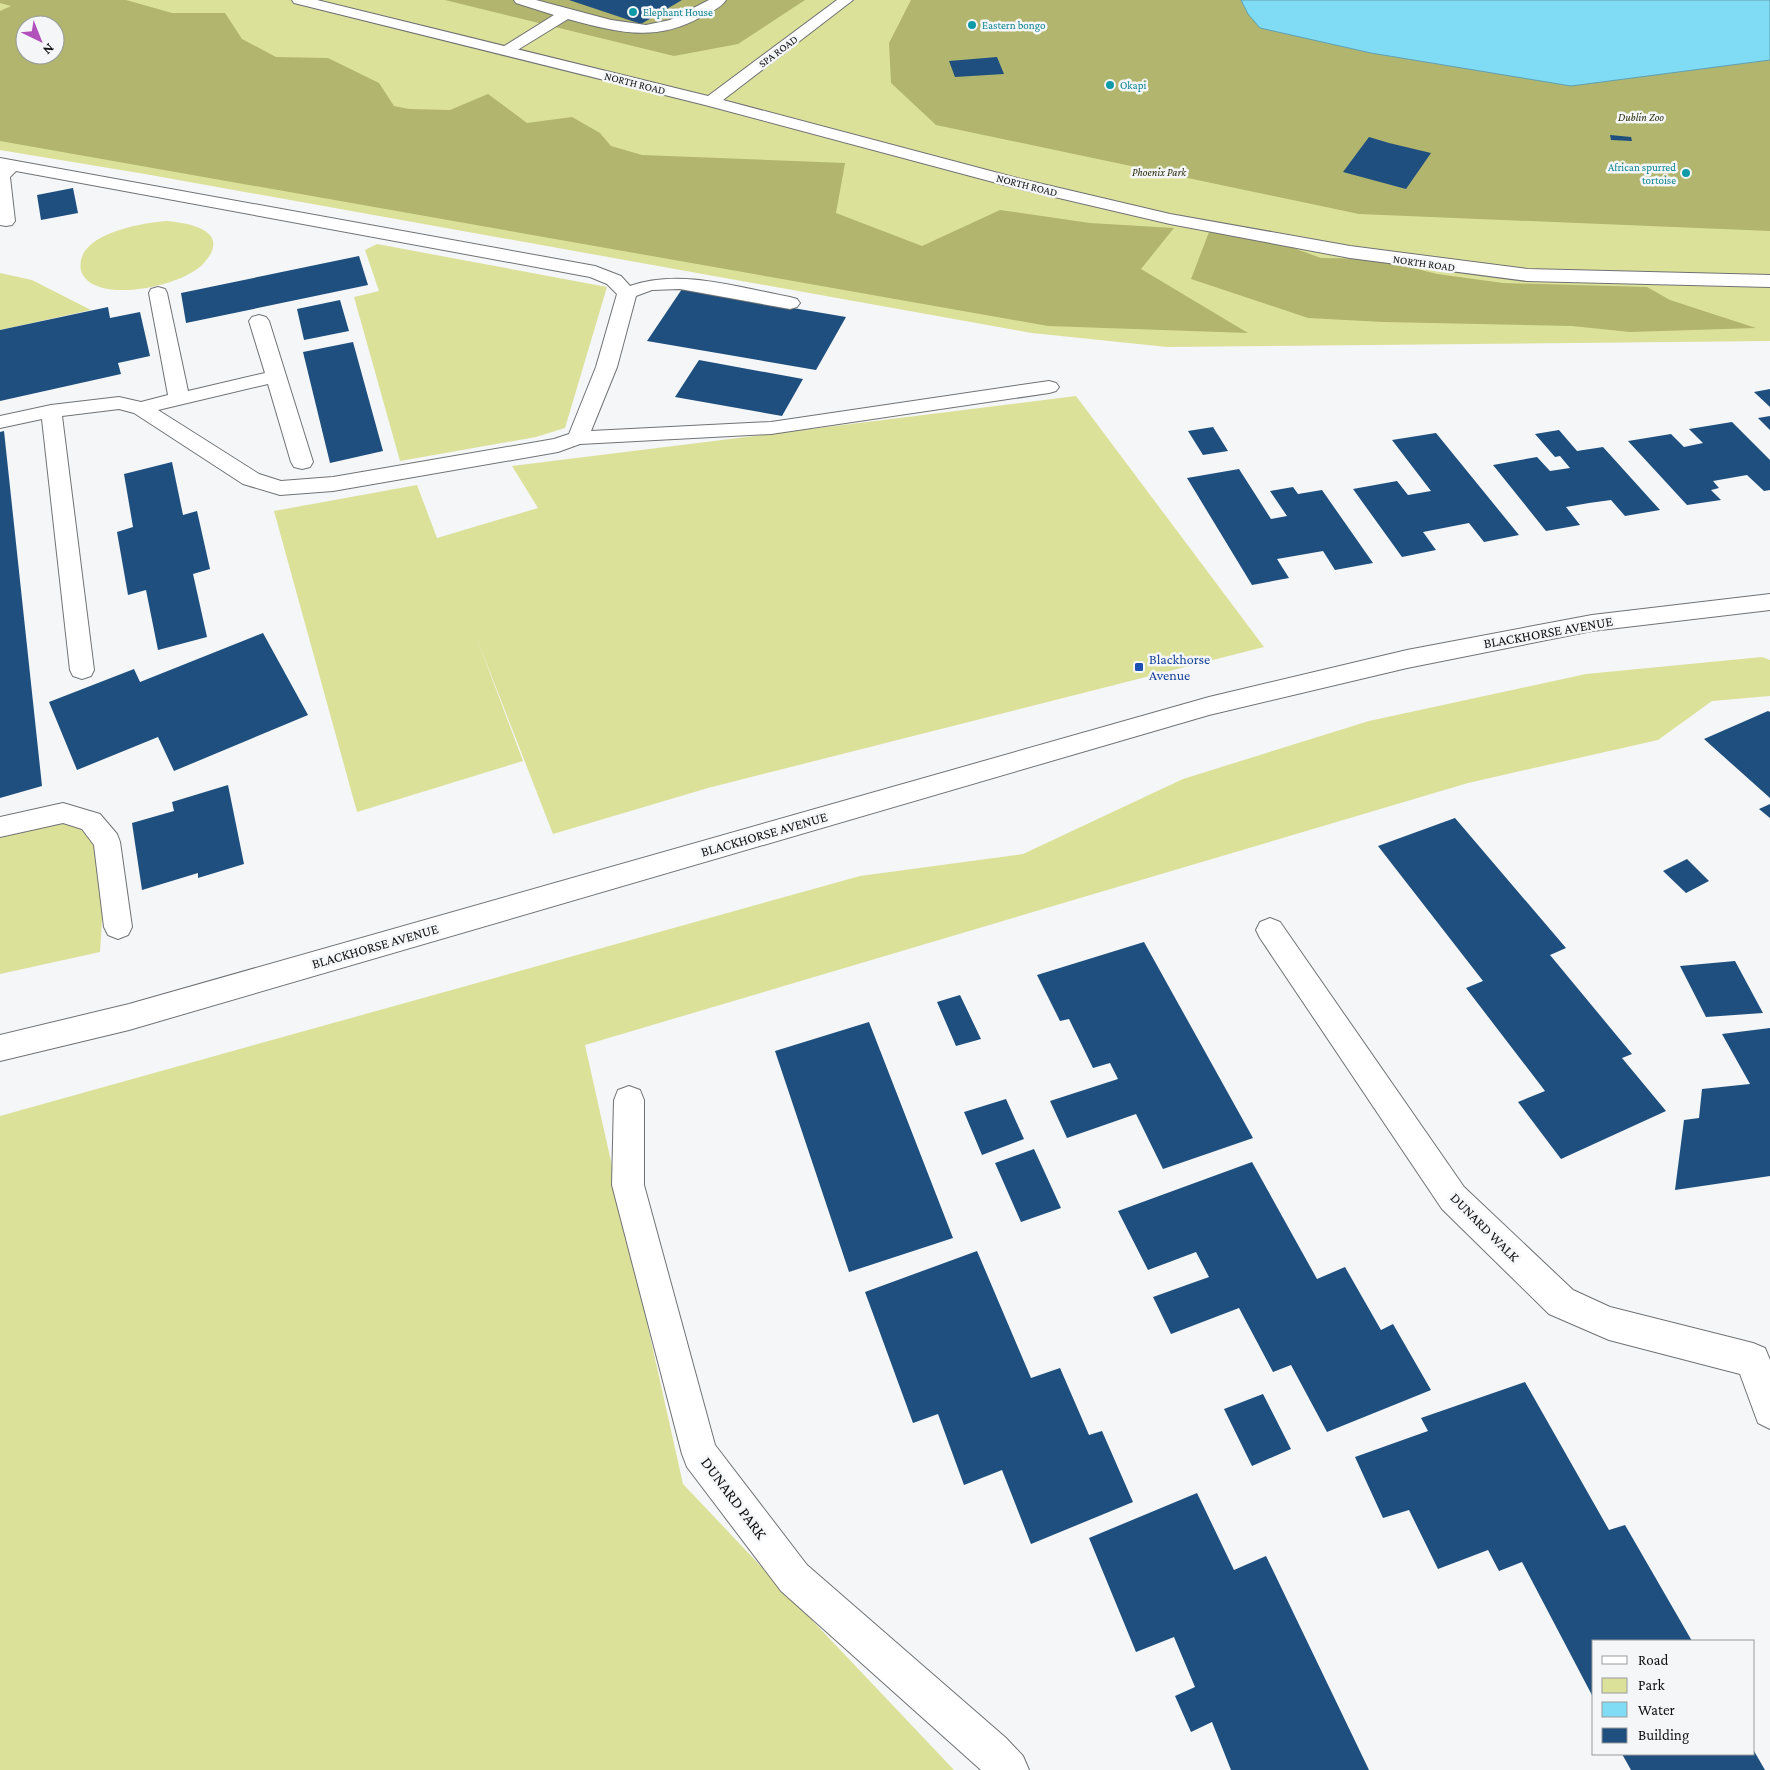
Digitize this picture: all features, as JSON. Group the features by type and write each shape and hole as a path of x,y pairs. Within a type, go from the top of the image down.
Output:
{"street":[{"name":"NORTH ROAD","path":"299,0 711,102 1014,182 1161,217 1420,263 1526,274 1770,281"},
{"path":"521,0 565,14 637,29 659,29 678,23 719,0"},
{"name":"SPA ROAD","path":"711,102 846,0"},
{"path":"506,51 565,14"},
{"path":"6,221 1,176 6,164 595,272 614,280 627,293"},
{"path":"627,293 650,285 680,283 790,303"},
{"path":"158,293 179,399"},
{"path":"577,438 588,417 613,350 627,293"},
{"path":"259,322 302,462"},
{"path":"141,408 276,376"},
{"path":"0,422 52,411 119,403 141,408 251,479 280,488 333,484 558,445 577,438 771,428 1049,387"},
{"path":"52,411 82,670"},
{"name":"BLACKHORSE AVENUE","path":"0,1048 129,1017 1209,706 1407,659 1592,623 1770,602"},
{"path":"0,827 63,813 91,821 107,842 118,927"},
{"name":"DUNARD WALK","path":"1270,930 1453,1198 1561,1302 1609,1323 1762,1357 1770,1411"},
{"name":"DUNARD PARK","path":"629,1100 628,1185 700,1454 794,1578 992,1752 1009,1770"}],"green space":[{"name":"Phoenix Park","path":"0,0 1770,0 1770,341 1167,347 1032,333 145,174 0,150"},
{"path":"0,0 126,0 172,13 225,13 242,39 276,57 328,58 379,83 394,106 409,109 450,110 488,94 527,123 572,117 600,133 611,146 642,155 845,163 836,213 922,246 1000,210 1090,223 1174,228 1141,269 1248,333 1048,326 0,141 0,11 11,6 0,3"},
{"path":"445,0 805,0 738,44 674,56"},
{"name":"Dublin Zoo","path":"911,0 1241,0 1248,14 1260,28 1371,53 1571,86 1770,60 1770,231 1359,214 936,125 891,83 889,43"},
{"path":"166,221 196,227 211,236 213,243 211,252 204,263 194,271 164,284 127,290 110,289 95,285 83,276 81,260 85,250 94,242 117,231"},
{"path":"1209,232 1277,242 1321,258 1377,259 1437,274 1503,283 1647,287 1670,300 1756,328 1630,332 1572,326 1383,322 1308,318 1191,279"},
{"path":"377,244 607,287 565,428 536,437 400,461 354,297 379,291 365,250"},
{"path":"0,273 32,280 91,310 0,330"},
{"path":"1076,396 1264,647 708,788 553,834 476,636 523,761 357,812 274,511 417,485 437,538 538,508 512,466"},
{"path":"1762,657 1770,660 1770,696 1712,701 1658,740 1468,783 585,1045 683,1484 954,1770 0,1770 0,1116 860,876 1023,854 1183,779 1369,721 1586,674"},
{"path":"63,813 107,842 100,952 0,974 0,827"}],"water":[{"path":"1241,0 1770,0 1770,60 1571,86 1371,53 1260,28 1248,14"}],"building":[{"name":"Elephant House","path":"569,0 682,0 641,24"},
{"path":"997,57 1004,74 955,77 949,61"},
{"path":"1610,135 1631,137 1632,141 1611,140"},
{"path":"1369,137 1431,153 1406,189 1343,172"},
{"path":"73,188 78,213 41,220 37,195"},
{"path":"359,256 368,285 186,323 181,293"},
{"path":"682,289 846,317 816,370 647,341"},
{"path":"340,300 349,331 304,340 297,309"},
{"path":"108,307 110,318 140,312 150,356 118,363 121,374 0,401 0,330"},
{"path":"353,342 383,451 330,463 303,352"},
{"path":"699,360 803,379 782,416 675,397"},
{"path":"1770,389 1770,407 1754,392"},
{"path":"1770,416 1770,430 1758,418"},
{"path":"1732,422 1770,460 1770,490 1764,491 1747,475 1713,481 1719,488 1711,490 1721,500 1687,505 1628,441 1671,434 1684,447 1703,443 1689,429"},
{"path":"1213,427 1228,451 1203,455 1188,431"},
{"path":"1559,430 1577,451 1603,447 1660,510 1625,516 1611,500 1566,507 1580,525 1546,531 1493,465 1537,457 1550,471 1570,468 1560,456 1555,457 1535,434"},
{"path":"4,431 42,786 0,798 0,432"},
{"path":"1436,433 1519,535 1484,542 1469,523 1423,532 1436,550 1402,557 1353,489 1397,481 1408,495 1431,491 1392,440"},
{"path":"172,462 183,515 197,511 210,569 193,574 207,637 158,650 146,590 128,595 117,532 133,527 124,474"},
{"path":"1239,469 1271,519 1287,516 1270,491 1293,487 1298,494 1322,490 1373,563 1335,570 1323,551 1277,559 1289,578 1252,585 1187,478"},
{"path":"263,633 308,715 174,771 158,737 77,770 49,702 134,669 140,682"},
{"path":"1768,711 1770,712 1770,798 1704,739"},
{"path":"228,785 244,864 198,878 198,873 142,890 132,823 174,811 172,802"},
{"path":"1770,804 1770,818 1759,809"},
{"path":"1455,818 1566,948 1550,955 1632,1054 1622,1058 1666,1111 1561,1159 1518,1102 1545,1091 1466,988 1483,981 1378,846"},
{"path":"1687,859 1709,881 1686,893 1663,871"},
{"path":"1144,942 1253,1138 1163,1169 1136,1114 1067,1138 1050,1101 1118,1079 1110,1063 1093,1068 1069,1019 1060,1021 1037,975"},
{"path":"1735,961 1763,1013 1706,1017 1680,966"},
{"path":"960,995 981,1039 956,1046 937,1002"},
{"path":"869,1022 953,1238 849,1272 775,1051"},
{"path":"1770,1028 1770,1176 1675,1190 1684,1120 1699,1118 1702,1089 1750,1084 1722,1034"},
{"path":"1006,1099 1024,1139 982,1155 964,1112"},
{"path":"1034,1149 1061,1208 1021,1222 995,1163"},
{"path":"1252,1162 1317,1279 1345,1267 1381,1330 1393,1324 1431,1390 1327,1432 1291,1365 1273,1372 1239,1308 1171,1334 1153,1297 1209,1277 1196,1252 1148,1270 1118,1211"},
{"path":"977,1251 1031,1378 1060,1368 1089,1435 1102,1431 1133,1502 1031,1544 1002,1470 964,1485 938,1414 913,1423 865,1292"},
{"path":"1525,1382 1609,1530 1625,1525 1691,1640 1592,1640 1592,1695 1522,1562 1499,1571 1488,1550 1438,1569 1409,1510 1383,1518 1355,1457 1428,1431 1421,1418"},
{"path":"1263,1394 1291,1449 1252,1466 1224,1409"},
{"path":"1197,1493 1234,1570 1266,1556 1369,1770 1231,1770 1212,1722 1191,1732 1175,1696 1195,1687 1174,1637 1136,1652 1089,1538"},
{"path":"1755,1753 1765,1770 1631,1770 1623,1755 1755,1755"}],"place":[{"name":"Elephant House","path":"633,12"},
{"name":"Eastern bongo","path":"972,25"},
{"name":"Okapi","path":"1110,85"},
{"name":"African spurred tortoise","path":"1686,173"},
{"name":"Blackhorse Avenue","path":"1139,667"}]}
